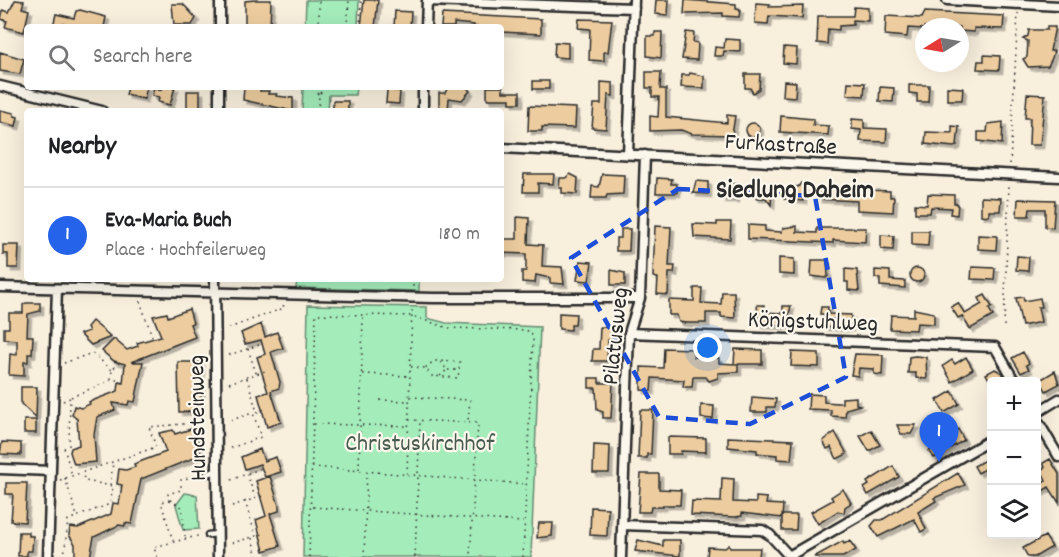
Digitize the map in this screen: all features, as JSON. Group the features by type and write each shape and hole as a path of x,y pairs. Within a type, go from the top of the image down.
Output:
{"street":[{"path":"220,0 220,24"},
{"path":"426,24 427,0 634,4 628,154"},
{"path":"947,0 1059,6"},
{"path":"0,86 90,108"},
{"path":"219,90 219,108"},
{"path":"423,90 423,108"},
{"name":"Furkastraße","path":"504,148 1059,177"},
{"name":"Pilatusweg","path":"621,557 629,333 640,298 645,155"},
{"name":"Hundsteinweg","path":"215,282 216,471 213,535 218,557"},
{"path":"0,287 433,298 640,298"},
{"path":"48,557 57,289"},
{"name":"Königstuhlweg","path":"629,333 995,347 1013,377"},
{"path":"1041,409 1059,399"},
{"path":"1041,426 1059,457"},
{"path":"622,525 762,530 770,535 789,556 987,442"},
{"path":"0,469 51,471"}],"lane":[{"path":"207,474 216,471"}],"path":[{"path":"319,0 319,24"},
{"path":"347,24 349,0"},
{"path":"360,24 361,0"},
{"path":"1010,165 1018,4"},
{"path":"317,90 319,96"},
{"path":"318,108 322,90"},
{"path":"1004,326 1009,185"},
{"path":"412,282 413,293"},
{"path":"138,297 152,336"},
{"path":"229,328 284,308 283,301"},
{"path":"407,474 413,304"},
{"path":"309,557 316,314 412,316 448,328 526,330 531,333 533,340 523,557"},
{"path":"359,470 363,316"},
{"path":"229,355 262,344"},
{"path":"248,349 256,374"},
{"path":"55,367 92,353 112,370"},
{"path":"411,367 425,368 434,361 460,362 458,378 432,376 425,368"},
{"path":"440,361 447,369 459,370"},
{"path":"111,380 112,370 118,363 123,365"},
{"path":"438,377 447,369"},
{"path":"229,383 265,371"},
{"path":"362,374 410,376"},
{"path":"247,377 257,412"},
{"path":"53,405 111,380 117,380"},
{"path":"410,397 470,400 468,422"},
{"path":"59,449 69,446 70,398"},
{"path":"380,400 409,401"},
{"path":"231,420 265,410"},
{"path":"231,448 261,437 253,413"},
{"path":"409,420 478,423 470,557"},
{"path":"415,557 420,420"},
{"path":"58,481 156,447 149,427 206,422"},
{"path":"313,424 408,426"},
{"path":"64,448 72,476"},
{"path":"64,557 68,520 110,504 113,462"},
{"path":"311,467 526,484"},
{"path":"231,480 262,468"},
{"path":"364,557 367,471"},
{"path":"82,472 85,481 110,485"},
{"path":"169,500 168,494 181,490 181,480 207,474"},
{"path":"247,474 255,498"},
{"path":"65,478 77,517"},
{"path":"232,506 263,496"},
{"path":"173,541 161,502 169,500 182,507 185,537"},
{"path":"244,501 256,537"},
{"path":"311,507 524,522"},
{"path":"232,543 263,534"},
{"path":"158,557 154,547 185,537 213,535"},
{"path":"252,537 257,557"}],"highlighted area":[{"path":"678,189 815,196 846,377 750,424 659,417 571,258"}],"green space":[{"path":"306,0 359,0 358,24 305,24"},
{"path":"303,90 356,90 355,95 329,95 328,108 302,108"},
{"path":"297,282 419,282 419,291 296,288"},
{"name":"Christuskirchhof","path":"308,305 427,307 427,318 446,323 540,327 531,557 303,557"},
{"path":"185,493 197,495 199,529 183,530 176,505"}],"building":[{"path":"15,0 24,1 22,8 29,10 24,32 5,27 7,21 1,19 3,10 9,12"},
{"path":"271,0 270,24 245,24 245,1"},
{"path":"364,0 378,0 375,24 361,24"},
{"path":"656,0 669,0 668,15 655,14"},
{"path":"685,0 736,4 736,9 740,10 739,17 723,16 723,13 684,14"},
{"path":"756,3 770,4 769,7 803,6 802,18 769,16 768,24 755,23"},
{"path":"172,4 183,4 196,18 193,24 174,24"},
{"path":"854,7 868,8 868,21 853,20 853,25 839,26 839,30 828,29 827,44 817,43 818,16 853,16"},
{"path":"76,11 106,17 105,24 54,24 56,14 74,18"},
{"path":"395,11 411,12 410,24 394,24"},
{"path":"925,12 1004,16 1003,29 974,28 974,32 969,32 969,18 922,18"},
{"path":"442,14 541,19 541,34 504,32 504,24 441,24"},
{"path":"886,16 922,18 915,18 915,28 908,28 907,37 885,35"},
{"path":"579,19 612,20 608,52 604,52 604,61 589,60 590,29 578,28"},
{"path":"1047,27 1055,27 1050,51 1054,51 1052,58 1048,66 1028,67 1023,59 1027,57 1028,41 1023,39 1028,36 1029,30 1047,30"},
{"path":"655,32 662,32 661,58 647,56 647,36 655,36"},
{"path":"686,32 694,33 693,42 698,43 697,60 682,59"},
{"path":"725,39 740,40 740,52 724,51 723,56 714,56 715,47 724,48"},
{"path":"555,42 568,43 568,58 554,57"},
{"path":"784,47 797,48 796,64 783,63"},
{"path":"0,52 24,59 20,74 0,71"},
{"path":"984,55 1000,56 999,70 977,69 978,61 984,61"},
{"path":"646,72 661,72 660,89 666,89 666,117 727,123 727,115 735,116 732,135 692,134 681,130 650,131 650,116 658,117 659,97 652,97 652,88 646,88"},
{"path":"690,73 704,76 704,88 681,87 682,75"},
{"path":"745,74 760,74 759,89 753,93 750,88 745,88"},
{"path":"533,81 549,81 549,89 533,89"},
{"path":"784,81 796,82 795,97 783,96"},
{"path":"601,82 613,83 613,96 608,95 606,129 592,128 594,104 601,104"},
{"path":"848,82 865,83 864,96 847,95"},
{"path":"909,85 929,85 928,102 917,102 917,94 909,93"},
{"path":"880,87 894,88 893,102 879,101"},
{"path":"947,87 963,88 962,100 947,100"},
{"path":"127,90 146,90 144,99 126,95"},
{"path":"154,90 174,90 170,105 158,102 159,97 152,96"},
{"path":"244,90 269,91 268,94 293,98 293,108 279,108 243,100"},
{"path":"387,90 400,91 399,104 386,103"},
{"path":"446,90 470,91 462,100 449,98 448,108 439,108 439,93 445,93"},
{"path":"487,90 520,92 520,103 510,103 510,99 487,99"},
{"path":"187,91 200,91 200,108 187,108"},
{"path":"1027,94 1045,95 1040,145 1029,145 1030,118 1025,118"},
{"path":"333,101 348,101 348,108 333,108"},
{"path":"529,106 576,108 575,128 542,127 542,131 528,131"},
{"path":"0,110 14,113 14,116 18,117 16,126 0,122"},
{"path":"781,116 813,119 813,125 829,126 828,135 780,132"},
{"path":"852,119 864,120 864,128 887,129 886,142 860,141 861,130 852,129"},
{"path":"1003,122 1002,144 978,141 978,132 987,132 988,124"},
{"path":"750,123 756,123 760,130 756,137 750,137 746,133 746,127"},
{"path":"952,126 959,127 957,145 954,147 925,144 926,132 952,133"},
{"path":"524,174 554,174 553,184 538,183 538,192 523,192"},
{"path":"570,174 578,178 577,194 562,193 562,188 559,188 560,178 566,178"},
{"path":"602,174 624,175 623,194 607,195 606,198 591,198 592,186 599,187"},
{"path":"657,178 672,179 671,184 677,184 677,193 656,193"},
{"path":"696,181 708,182 708,194 693,193"},
{"path":"723,183 737,184 736,199 722,199"},
{"path":"801,183 804,189 803,201 784,199 791,186 798,187"},
{"path":"757,185 772,186 771,205 766,198 756,198"},
{"path":"818,189 890,191 890,197 894,197 893,212 857,210 857,201 818,199"},
{"path":"928,194 954,195 954,203 958,204 957,215 950,214 951,208 931,207 930,213 915,213 915,204 927,205"},
{"path":"981,197 1001,198 1000,211 989,211 989,216 981,215"},
{"path":"1018,199 1055,200 1053,228 1045,227 1045,209 1030,209 1029,216 1017,216"},
{"path":"517,217 529,218 528,244 543,245 542,266 562,267 564,284 550,283 550,278 536,275 535,283 522,282 522,271 526,271 526,254 504,253 504,239 517,239"},
{"path":"717,222 731,222 730,239 694,237 693,224 717,225"},
{"path":"748,225 765,226 765,231 782,232 783,228 797,226 797,232 817,233 817,228 866,228 865,242 833,240 833,243 748,239"},
{"path":"655,226 671,227 669,266 675,266 674,273 669,273 668,295 657,294 658,278 653,277"},
{"path":"621,229 630,229 629,251 616,251 616,238 621,238"},
{"path":"912,231 929,231 928,246 912,245"},
{"path":"881,235 894,236 893,250 881,249"},
{"path":"978,235 997,236 996,250 978,249"},
{"path":"3,245 19,245 18,268 8,268 8,254 3,254"},
{"path":"1017,256 1029,257 1028,271 1016,270"},
{"path":"779,258 794,259 794,275 779,274"},
{"path":"812,260 827,260 828,276 826,278 811,276"},
{"path":"580,261 592,262 589,281 577,280"},
{"path":"972,267 995,268 994,280 971,279"},
{"path":"914,268 920,268 924,275 920,282 914,282 910,278 910,272"},
{"path":"845,269 857,270 859,291 848,290 848,282 845,282"},
{"path":"611,270 625,273 625,285 611,285"},
{"path":"875,270 890,271 890,280 905,281 905,288 880,286 880,279 875,278"},
{"path":"694,288 702,288 701,303 721,304 722,292 734,292 735,318 721,317 721,313 706,313 706,323 686,323 679,322 677,315 669,315 669,300 694,301"},
{"path":"985,295 992,307 989,309 993,316 970,329 962,316 958,318 951,307 958,303 965,314 982,304 979,298"},
{"path":"1023,297 1024,301 1040,298 1042,307 1038,307 1041,322 1022,326 1016,298"},
{"path":"40,303 40,311 28,314 27,336 33,336 32,354 28,354 28,362 24,362 24,376 9,375 10,354 17,355 17,340 4,339 4,328 9,328 9,313 23,313 23,305"},
{"path":"757,305 764,305 764,312 783,313 783,306 791,306 786,326 759,325"},
{"path":"821,307 828,307 828,314 851,315 850,328 824,327 824,314 820,314"},
{"path":"189,309 193,323 190,324 195,337 131,362 143,362 135,402 129,401 128,405 113,403 115,410 97,417 94,435 96,462 74,464 71,448 79,445 77,419 72,415 74,406 81,408 90,404 89,402 118,391 119,382 123,383 125,364 114,361 102,351 114,339 127,350 138,346 137,343 161,336 153,316 167,313 168,317"},
{"path":"914,309 934,313 934,324 917,323 916,330 890,329 891,315 914,316"},
{"path":"559,313 576,314 575,325 571,325 571,330 559,329"},
{"path":"92,321 111,337 91,345 80,334 89,331 87,327"},
{"path":"261,324 265,337 277,332 283,348 271,352 280,382 279,388 271,391 281,422 267,427 258,395 268,392 257,357 265,354 261,340 245,344 241,333"},
{"path":"600,327 613,328 612,340 608,340 607,361 592,361 593,349 599,349"},
{"path":"664,348 692,349 694,357 719,358 719,363 734,364 735,349 762,350 762,364 738,364 738,372 718,373 718,378 709,381 706,377 693,377 692,387 683,387 684,380 652,378 651,391 641,390 641,367 663,368"},
{"path":"792,352 819,353 819,367 791,366"},
{"path":"1023,352 1029,363 1026,365 1029,369 1021,373 1012,358"},
{"path":"855,354 883,355 882,375 874,374 874,369 859,368 858,376 851,375"},
{"path":"909,357 926,357 927,379 916,378 916,373 908,373"},
{"path":"966,357 973,369 952,382 943,366 952,360 955,364"},
{"path":"178,362 201,362 201,411 179,412"},
{"path":"995,369 1002,373 1003,377 988,377 986,374"},
{"path":"1055,371 1059,384 1046,391 1041,379"},
{"path":"589,378 599,378 599,383 613,383 611,418 603,418 603,412 597,410 596,388 589,388"},
{"path":"21,387 37,387 36,418 21,404"},
{"path":"952,391 959,404 944,413 937,400"},
{"path":"809,394 824,395 824,402 838,403 842,403 842,398 856,397 856,404 860,405 846,409 845,417 831,416 831,410 808,409"},
{"path":"752,397 776,399 775,407 767,407 767,412 751,412"},
{"path":"701,405 714,406 713,419 701,418"},
{"path":"640,410 653,410 651,454 647,454 647,458 638,458"},
{"path":"24,420 36,420 36,433 24,433"},
{"path":"897,425 916,425 911,434 901,434"},
{"path":"194,428 201,455 141,479 132,524 119,525 94,537 90,557 75,557 75,544 69,535 70,527 78,528 111,514 113,503 119,504 122,485 117,484 119,469 126,470 135,467 134,464 166,452 159,433 173,430 175,434"},
{"path":"958,429 964,440 934,458 929,451 934,448 932,445"},
{"path":"871,430 880,445 869,451 860,436"},
{"path":"835,432 847,454 837,459 831,447 827,449 823,441"},
{"path":"668,437 706,438 706,452 681,451 681,454 668,454"},
{"path":"728,437 793,440 791,460 777,459 777,455 757,453 757,450 728,447"},
{"path":"2,442 21,443 21,455 0,454"},
{"path":"594,445 610,446 609,473 593,473"},
{"path":"260,449 264,461 276,457 281,472 265,477 260,464 245,469 241,457"},
{"path":"987,459 987,468 978,473 974,466"},
{"path":"1050,459 1059,474 1059,503 1049,487 1041,492 1041,483 1046,480 1041,470 1045,467 1043,463"},
{"path":"893,466 899,477 868,495 864,488 869,485 867,482"},
{"path":"958,473 965,485 934,498 936,501 918,512 926,529 921,532 914,519 878,537 871,526 876,520 882,520"},
{"path":"641,474 659,474 659,489 681,490 680,505 651,507 650,512 638,512"},
{"path":"270,476 279,511 270,514 280,546 264,551 256,520 266,516 256,481"},
{"path":"722,478 734,479 733,502 756,503 756,497 767,498 766,504 783,505 782,518 742,513 742,516 735,517 691,515 692,501 721,502"},
{"path":"6,483 27,483 25,522 11,521 13,494 6,494"},
{"path":"843,489 851,503 845,507 844,513 838,511 818,524 811,512 833,500 831,497"},
{"path":"591,507 608,508 607,536 590,535"},
{"path":"782,515 797,515 796,530 782,530"},
{"path":"539,523 553,523 552,536 537,538"},
{"path":"19,532 29,532 29,536 33,536 32,551 27,551 27,556 18,556"},
{"path":"1045,536 1052,547 1035,557 1028,557 1023,548"},
{"path":"638,540 663,546 663,540 680,540 680,556 635,551"},
{"path":"843,541 844,544 850,541 856,550 843,557 814,557"},
{"path":"729,545 730,548 760,548 759,557 707,557 708,547 725,548"}],"place":[{"name":"Eva-Maria Buch","path":"939,462"}],"district":[{"name":"Siedlung Daheim","path":"795,188"}]}
